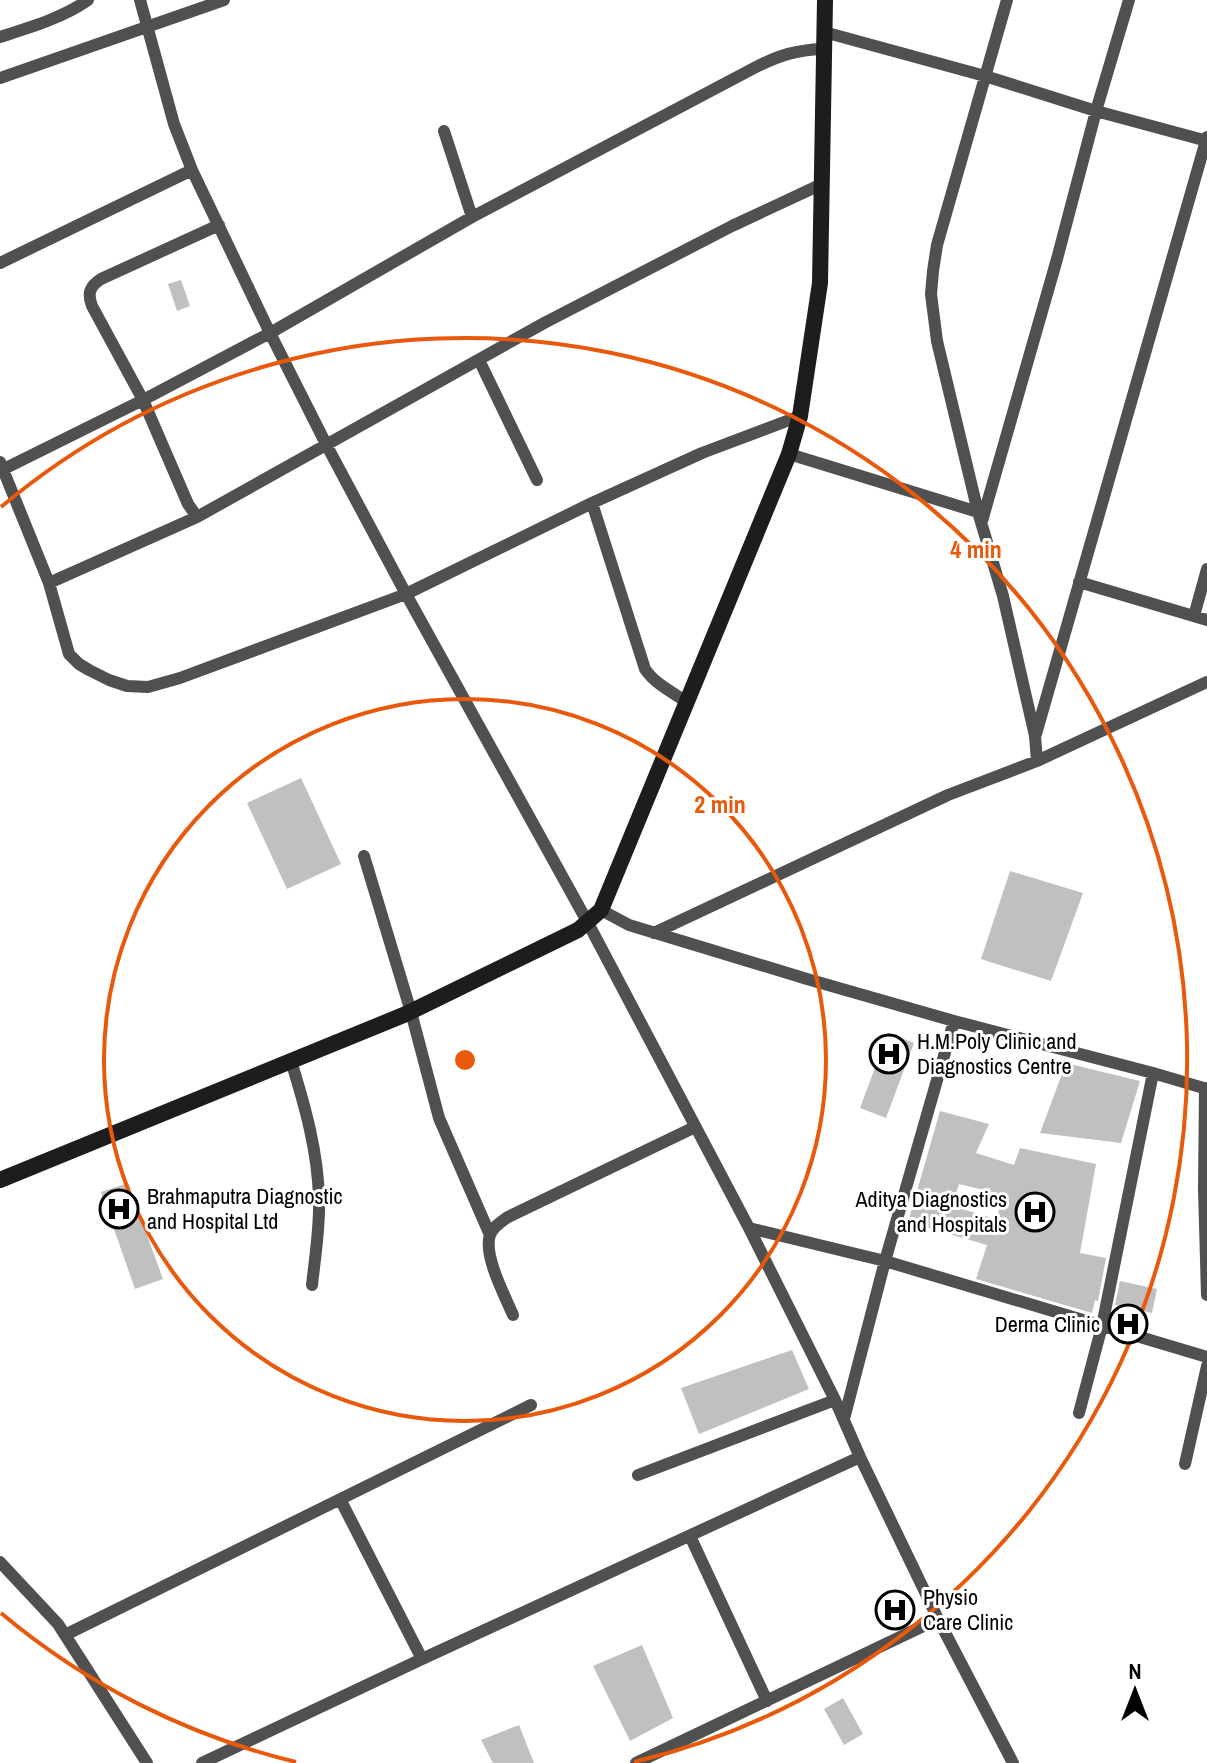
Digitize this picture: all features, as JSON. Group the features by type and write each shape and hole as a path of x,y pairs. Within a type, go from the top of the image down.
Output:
{"main road":[{"path":"0,1180 411,1012 565,937 588,923 601,910 789,454 800,416 820,283 825,0"}],"street":[{"path":"0,37 74,10 88,0"},
{"path":"140,0 169,108 192,170 270,333 406,594 588,923 749,1228 835,1400 938,1619 1013,1763"},
{"path":"0,78 224,0"},
{"path":"1007,0 937,245 931,294 937,341 980,517 1003,596 1035,736 1037,761"},
{"path":"980,517 1057,259 1129,0"},
{"path":"824,32 1207,140 1035,736"},
{"path":"800,416 702,453 406,594 180,678 140,688 109,680 79,664 69,654 49,583 1,467 143,400 270,333 472,217 777,56 799,50 823,49"},
{"path":"444,131 472,217"},
{"path":"0,263 192,170"},
{"path":"49,583 197,517 546,322 732,226 822,184"},
{"path":"197,517 188,504 143,400 92,306 89,291 101,279 219,225"},
{"path":"479,360 537,480"},
{"path":"789,454 980,517"},
{"path":"592,503 645,669 651,677 687,702"},
{"path":"1079,582 1200,618 1207,569"},
{"path":"654,933 948,795 1037,761 1207,682"},
{"path":"364,856 439,1118 490,1235 491,1258 513,1315"},
{"path":"601,910 629,925 654,933 954,1021 1206,1088 1204,1189 1207,1295"},
{"path":"843,1419 954,1021"},
{"path":"291,1061 313,1143 318,1180 312,1285"},
{"path":"1079,1413 1102,1326 1153,1073"},
{"path":"490,1235 508,1217 695,1127"},
{"path":"749,1228 885,1261 1207,1357"},
{"path":"1185,1464 1207,1366"},
{"path":"638,1475 835,1400"},
{"path":"65,1635 531,1405"},
{"path":"202,1763 860,1457"},
{"path":"340,1499 422,1659"},
{"path":"690,1536 767,1701"},
{"path":"0,1562 58,1624 147,1763"},
{"path":"636,1763 938,1619"}],"building":[{"path":"181,280 190,306 177,311 168,284"},
{"path":"301,778 341,864 287,889 247,803"},
{"path":"1010,871 1083,893 1051,981 981,959"},
{"path":"888,1033 914,1043 886,1118 860,1108"},
{"path":"1066,1063 1140,1081 1121,1143 1040,1133"},
{"path":"940,1111 989,1124 976,1153 1014,1165 1020,1148 1096,1164 1080,1253 1106,1258 1098,1301 1095,1300 1092,1313 976,1279 987,1245 908,1222","holes":["959,1184 1004,1195 996,1219 952,1206"]},
{"path":"128,1183 163,1279 135,1289 101,1192"},
{"path":"1120,1281 1157,1289 1152,1313 1115,1305"},
{"path":"792,1350 809,1389 699,1434 681,1388"},
{"path":"906,1592 915,1613 887,1626 878,1604"},
{"path":"642,1645 673,1718 630,1741 593,1666"},
{"path":"843,1698 863,1734 844,1745 824,1709"},
{"path":"519,1725 534,1763 493,1763 481,1740"}],"place":[{"name":"H.M.Poly Clinic and Diagnostics Centre","path":"889,1054"},
{"name":"Brahmaputra Diagnostic and Hospital Ltd","path":"119,1209"},
{"name":"Aditya Diagnostics and Hospitals","path":"1035,1212"},
{"name":"Derma Clinic","path":"1128,1324"},
{"name":"Physio Care Clinic","path":"895,1610"}]}
